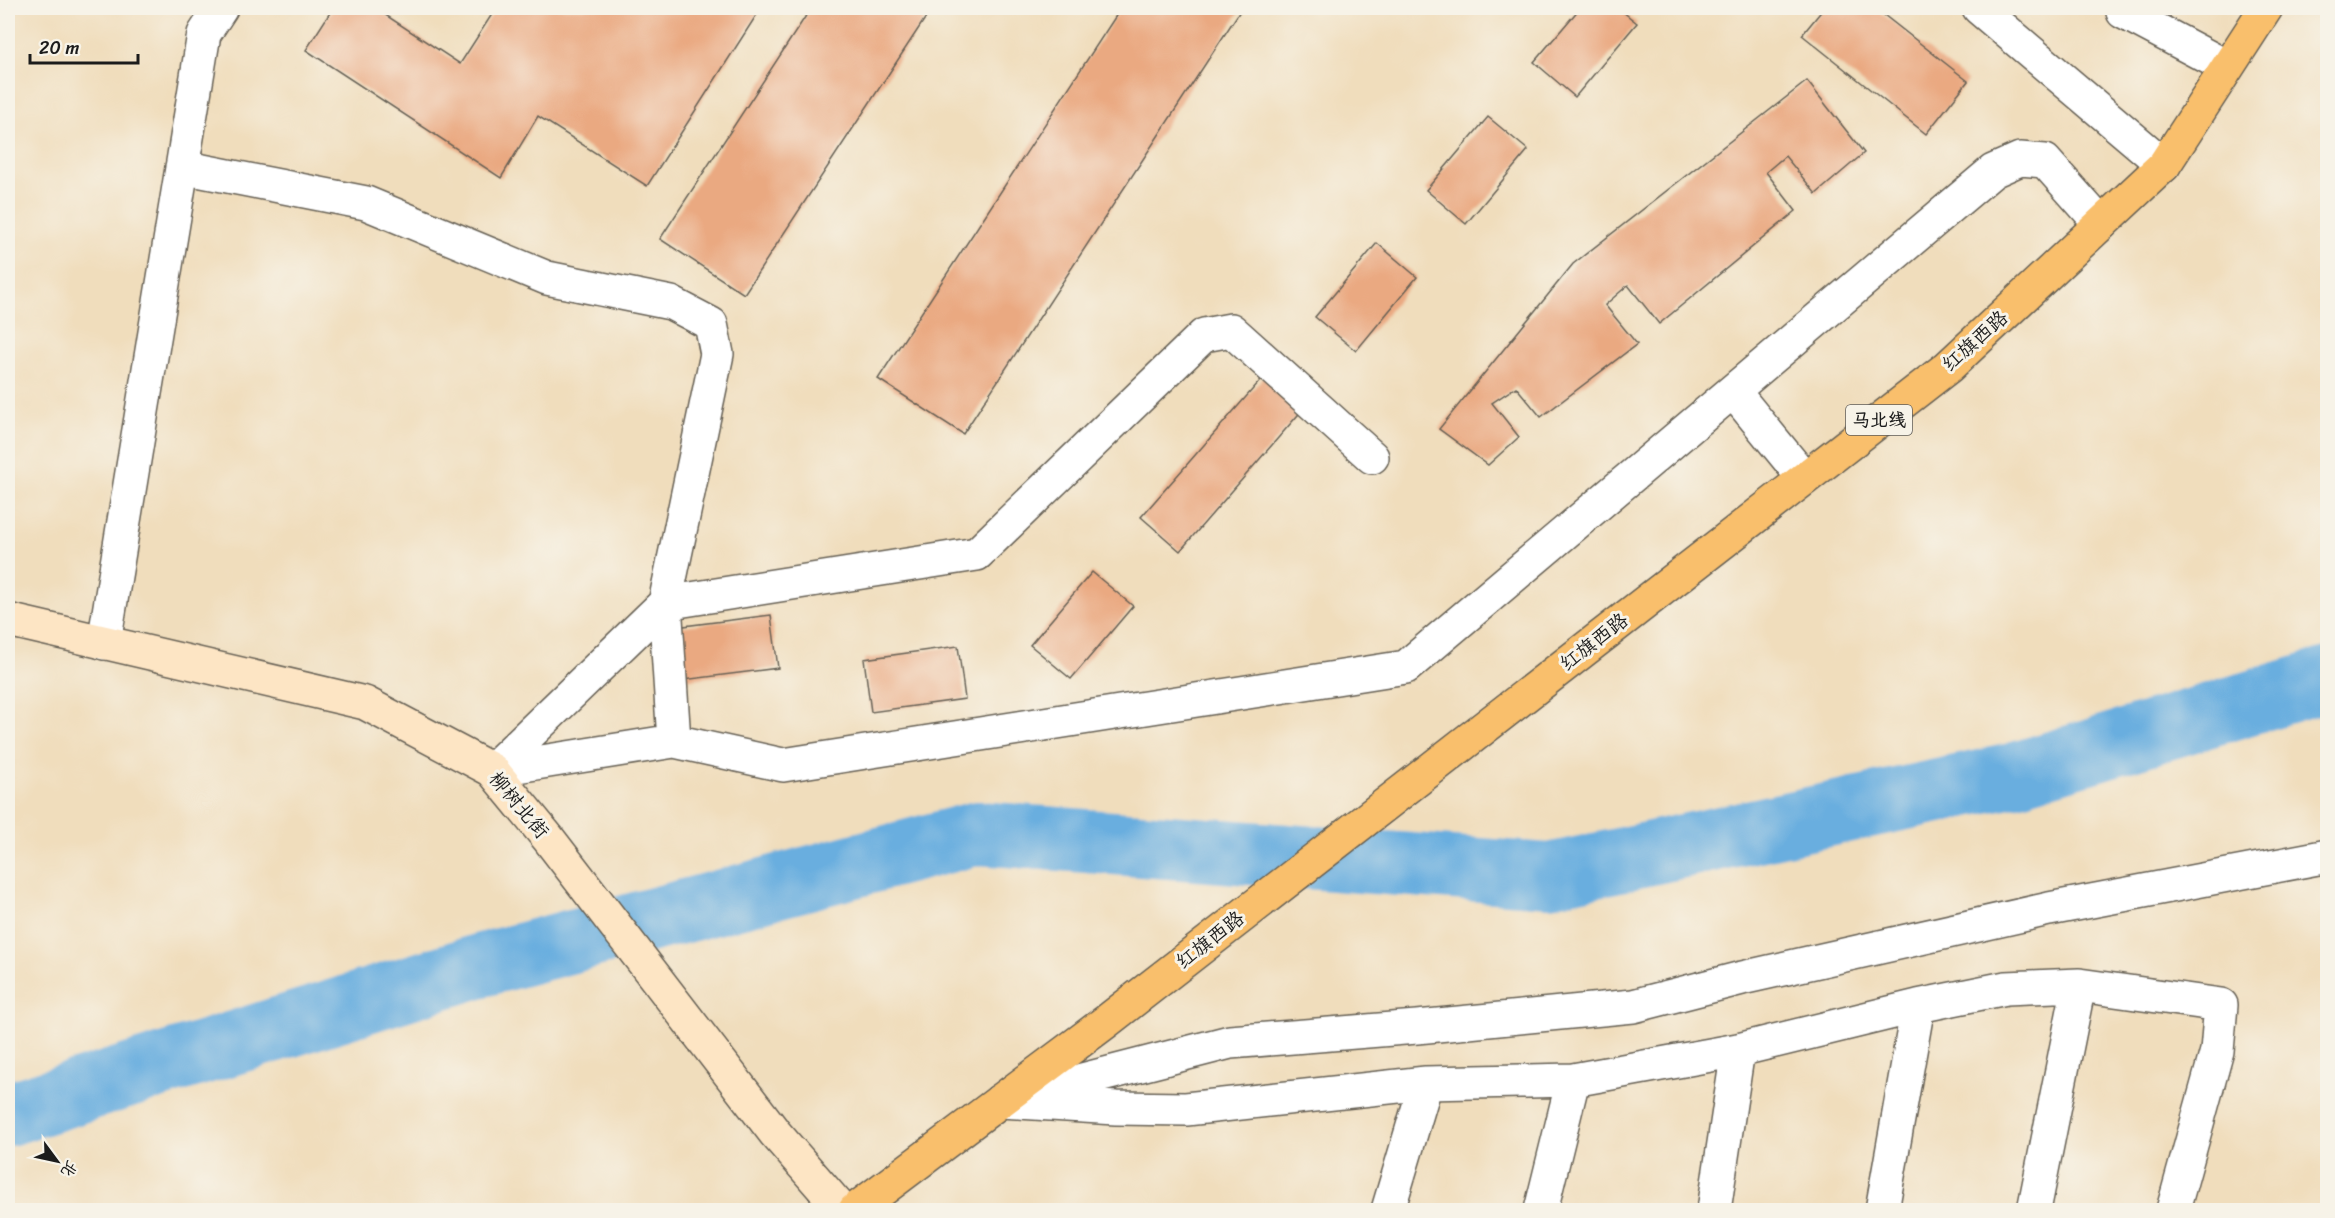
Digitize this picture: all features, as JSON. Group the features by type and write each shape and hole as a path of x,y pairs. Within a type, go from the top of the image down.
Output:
{"main road":[{"name":"红旗西路","path":"855,1210 1107,1021 1948,366 2164,165 2266,8"}],"street":[{"path":"104,643 204,34 222,8"},
{"path":"1979,8 2164,165"},
{"path":"2120,9 2227,68"},
{"path":"492,770 674,741 783,765 1406,667 1994,171 2020,159 2045,161 2101,224"},
{"path":"182,167 366,203 547,278 671,303 711,324 717,354 665,603 674,741"},
{"path":"492,770 665,603 977,554 1204,335 1231,330 1372,457"},
{"path":"1734,391 1804,478"},
{"name":"柳树北街","path":"8,620 365,703 492,770 548,838 775,1133 842,1210"},
{"path":"1000,1101 1230,1041 1417,1027 1633,1006 1743,978 2049,909 2328,856"},
{"path":"1000,1101 1116,1108 1186,1109 1426,1083 1573,1080 1738,1050 1918,1006 2006,988 2079,985 2221,1005 2217,1051 2173,1210"},
{"path":"2034,1210 2079,985"},
{"path":"1882,1210 1918,1006"},
{"path":"1714,1210 1738,1050"},
{"path":"1541,1210 1573,1080"},
{"path":"1396,1209 1426,1083"}],"building":[{"path":"333,8 375,8 460,64 496,8 761,8 647,186 538,116 501,178 306,50"},
{"path":"811,8 932,8 744,294 660,239"},
{"path":"1121,8 1242,8 963,434 878,379"},
{"path":"1580,8 1618,8 1637,23 1575,97 1534,62"},
{"path":"1824,8 1875,8 1968,81 1926,134 1802,35"},
{"path":"1807,81 1864,153 1816,194 1785,156 1766,172 1796,211 1659,324 1628,285 1605,305 1637,344 1541,417 1516,387 1492,403 1519,437 1488,465 1439,429 1573,264"},
{"path":"1488,117 1528,150 1466,224 1426,190"},
{"path":"1377,243 1417,277 1356,351 1315,317"},
{"path":"1266,374 1304,408 1180,551 1141,517"},
{"path":"1092,572 1133,606 1071,679 1030,645"},
{"path":"771,615 778,668 683,680 676,627"},
{"path":"958,646 965,699 871,712 864,659"}],"waterway":[{"path":"8,1114 478,966 978,833 1549,875 2012,775 2328,679"}]}
